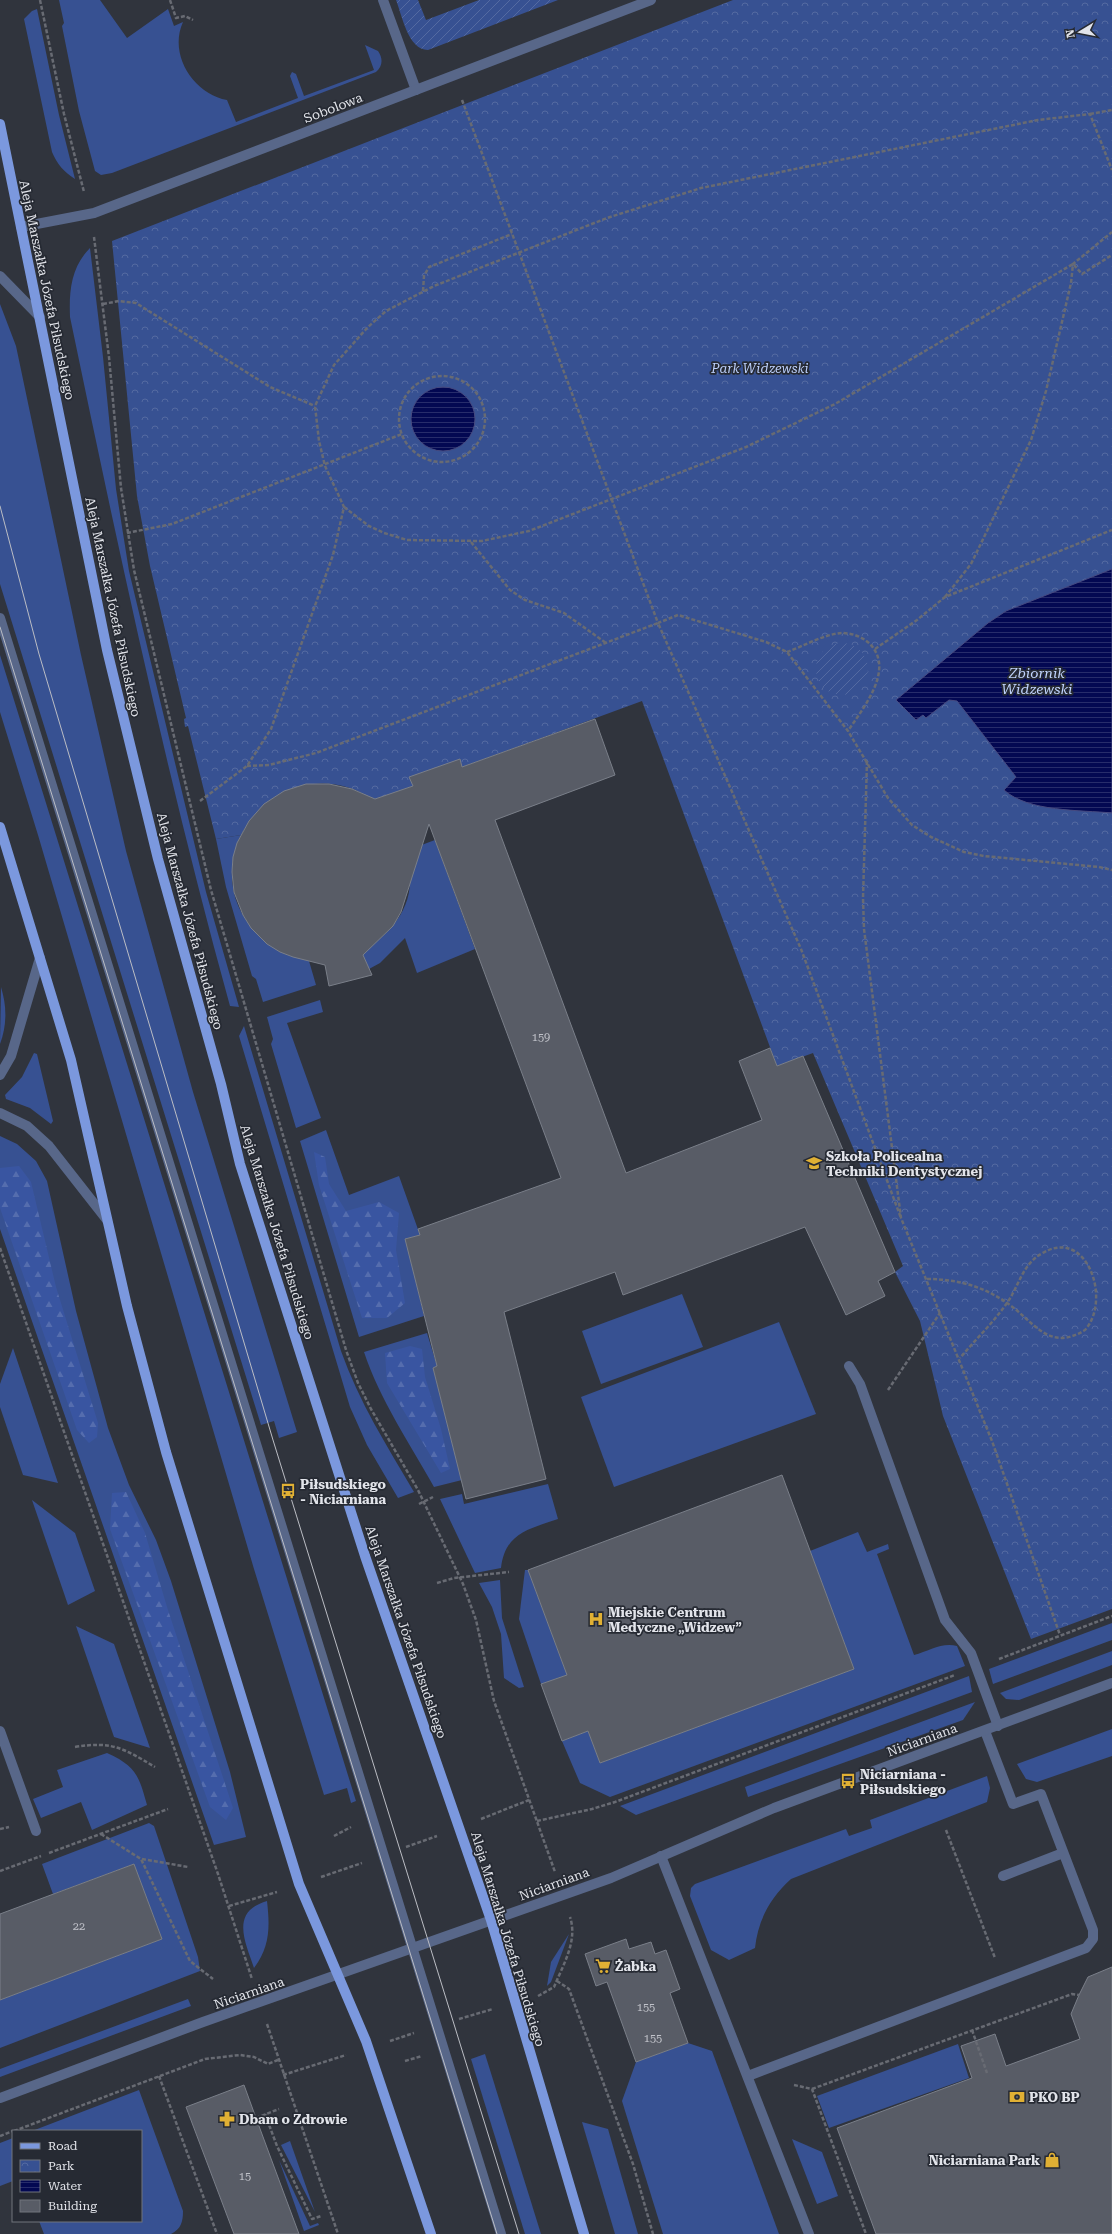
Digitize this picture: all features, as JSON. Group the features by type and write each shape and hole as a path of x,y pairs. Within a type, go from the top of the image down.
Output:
{"main road":[{"name":"Aleja Marszałka Józefa Piłsudskiego","path":"0,124 107,650 158,859 208,1034 240,1164 365,1556 491,1920 584,2234"},
{"path":"0,827 82,1104 127,1306 166,1452 299,1884 368,2048 431,2234"}],"street":[{"path":"383,0 416,90"},
{"name":"Sobolowa","path":"21,227 94,213 651,0"},
{"path":"0,276 40,317"},
{"path":"0,618 500,2234"},
{"path":"0,1075 12,1056 40,958"},
{"path":"0,1113 27,1126 49,1146 107,1220"},
{"path":"849,1366 860,1384 946,1620 971,1653 998,1726"},
{"name":"Niciarniana","path":"0,2098 203,2022 611,1878 774,1808 1112,1683"},
{"path":"0,1731 36,1831"},
{"path":"748,2076 1086,1948 1093,1939 1093,1930 1041,1794 1013,1804 985,1731"},
{"path":"1003,1876 1063,1853"},
{"path":"661,1856 809,2234"}],"path":[{"path":"40,0 64,114 82,186"},
{"path":"170,0 176,18 185,16 194,20"},
{"path":"462,100 658,623 801,949 902,1218 940,1313 960,1358 992,1441 1060,1635"},
{"path":"1112,110 1038,120 701,188 607,218 518,252 423,292 386,311 347,349 334,365 315,406 319,441 325,466 344,507 369,526 384,533 407,540 470,542 505,538 529,532 746,447 834,404 1073,264 1112,232"},
{"path":"1090,114 1112,170"},
{"path":"423,292 424,276 429,267 512,234"},
{"path":"94,242 103,304 127,533 211,890 346,1350 358,1383 371,1409 424,1502 460,1578 476,1620 494,1701 572,1925 572,1941 557,1981 554,1988 544,1994 436,2026 283,2075"},
{"path":"1073,264 1082,274 1112,256"},
{"path":"875,649 917,620 944,597 971,564 1031,440 1048,384 1071,283 1073,264"},
{"path":"103,304 119,301 136,302 270,387 315,406"},
{"path":"443,375 460,379 474,388 483,403 486,420 482,436 472,450 458,459 441,462 425,459 411,449 402,434 399,418 403,401 412,387 426,378 443,375"},
{"path":"127,533 172,524 325,466 402,434"},
{"path":"200,801 247,766 271,729 333,555 344,507"},
{"path":"944,597 1112,530"},
{"path":"470,542 510,590 525,600 564,613 606,643"},
{"path":"247,766 269,765 316,753 678,615 766,642 787,652 848,730 888,798 899,812 912,824 948,846 984,856 1099,867 1112,870"},
{"path":"787,652 843,633 855,635 866,640 875,649 880,660 880,672 868,699 848,730"},
{"path":"867,760 863,898 864,929 902,1218"},
{"path":"0,1248 229,1906 250,1973"},
{"path":"960,1358 1007,1303 1023,1271 1034,1259 1042,1253 1051,1250 1068,1248 1086,1255"},
{"path":"927,1279 954,1280 966,1283 1007,1303 1036,1329 1051,1336 1067,1337 1079,1334 1095,1322"},
{"path":"871,1416 940,1313"},
{"path":"419,1504 433,1497"},
{"path":"438,1583 460,1578 509,1572"},
{"path":"537,1821 592,1809 615,1802 1112,1616"},
{"path":"75,1747 98,1743 126,1750 155,1767"},
{"path":"510,1808 529,1800"},
{"path":"0,1871 168,1808"},
{"path":"946,1830 1003,1979"},
{"path":"101,1834 141,1858 188,1867"},
{"path":"141,1858 190,1961 213,1979"},
{"path":"229,1906 265,1896"},
{"path":"557,1981 569,1988 633,2164 653,2234"},
{"path":"790,2085 812,2089 1072,1994 1079,1995"},
{"path":"972,2030 987,2072"},
{"path":"274,2048 338,2234"},
{"path":"405,2060 426,2054"},
{"path":"16,2130 158,2076 216,2057 246,2056 268,2064 278,2060"},
{"path":"158,2076 217,2234"},
{"path":"812,2089 866,2234"},
{"path":"256,2118 278,2109"},
{"path":"265,2114 277,2146 312,2219 321,2216"},
{"path":"0,2136 12,2131"}],"green space":[{"path":"59,0 100,0 127,38 168,9 174,26 183,22 179,35 179,47 182,60 187,71 204,90 227,100 236,122 298,98 290,76 292,72 296,74 304,96 374,70 365,45 378,51 381,56 381,65 376,72 112,173 101,175 95,171 79,111 62,26 64,23"},
{"path":"396,0 418,0 426,20 479,0 558,0 428,50 415,44 411,38 403,22"},
{"name":"Park Widzewski","path":"733,0 1112,0 1112,1609 1031,1639 943,1416 920,1321 895,1272 903,1266 813,1053 777,1066 642,701 462,767 460,760 410,777 413,786 373,800 355,790 336,785 318,784 299,787 282,794 266,804 252,818 241,835 216,839 188,726 185,727 184,719 186,718 150,566 137,496 112,241"},
{"path":"37,9 59,115 75,179 67,174 61,167 52,152 24,19 32,11"},
{"path":"90,248 103,357 116,489 129,571 206,892 239,1007 230,1006 185,835 144,663 70,317 72,280 79,263"},
{"path":"0,304 16,346 81,655 126,851 193,1092 297,1432 279,1438 274,1421 261,1425 0,584"},
{"path":"842,643 852,645 860,651 866,659 868,669 866,679 860,687 852,693 842,695 832,693 824,687 818,679 816,669 818,659 824,651 832,645"},
{"path":"0,655 356,1801 351,1803 347,1788 324,1795 254,1569 38,835 0,712"},
{"path":"241,835 234,857 232,878 235,897 243,915 254,931 270,944 288,954 309,961 316,985 263,1002 256,979 252,976 226,887 216,839"},
{"path":"435,840 475,949 417,973 405,938 380,963 369,969 366,962 356,955 376,942 385,934 400,915 405,905 409,893 410,881 408,850"},
{"path":"1,987 4,1002 5,1023 0,1044"},
{"path":"320,1000 323,1012 287,1023 321,1118 296,1128 271,1044 273,1039 267,1017"},
{"path":"244,1026 341,1351 365,1406 414,1492 398,1498 367,1445 350,1407 239,1036"},
{"path":"34,1053 37,1054 53,1121 51,1124 30,1108 6,1099 5,1095 22,1077"},
{"path":"326,1130 349,1195 399,1176 420,1235 406,1239 424,1316 359,1337 300,1141"},
{"path":"0,1136 17,1144 36,1161 47,1181 76,1311 108,1428 129,1485 156,1540 171,1581 230,1772 246,1837 214,1845 0,1229"},
{"path":"314,1152 325,1157 329,1184 346,1211 379,1202 399,1213 396,1250 405,1303 387,1318 362,1318 319,1185"},
{"path":"19,1166 31,1182 56,1287 98,1423 97,1437 89,1443 77,1430 0,1208 0,1168"},
{"path":"682,1294 703,1347 601,1384 582,1331"},
{"path":"779,1322 816,1414 614,1487 581,1397"},
{"path":"427,1333 437,1366 433,1368 462,1480 434,1487 378,1387 364,1352"},
{"path":"410,1346 422,1349 425,1377 441,1429 450,1469 441,1473 387,1383 385,1353"},
{"path":"13,1348 58,1483 23,1475 0,1407 0,1384"},
{"path":"548,1484 558,1519 528,1530 513,1540 503,1556 501,1568 475,1573 440,1499 462,1494 464,1504"},
{"path":"126,1492 145,1533 167,1607 233,1808 226,1820 210,1807 110,1529 112,1493"},
{"path":"32,1500 75,1533 95,1591 68,1605"},
{"path":"858,1532 867,1552 888,1544 889,1549 877,1554 914,1655 941,1646 957,1646 965,1666 610,1797 580,1783 562,1741 588,1731 600,1763 854,1669 810,1551"},
{"path":"525,1570 528,1570 567,1675 541,1684 519,1619"},
{"path":"500,1580 502,1618 524,1687 519,1688 504,1678 501,1634 492,1607 479,1583"},
{"path":"1112,1623 1112,1640 993,1684 989,1669"},
{"path":"76,1626 114,1644 150,1748 114,1737"},
{"path":"1112,1651 1112,1665 1019,1700 1006,1699 1000,1693"},
{"path":"969,1676 972,1692 636,1815 620,1806"},
{"path":"975,1702 963,1720 748,1797 745,1787"},
{"path":"1112,1729 1112,1756 1037,1782 1026,1779 1017,1764"},
{"path":"107,1753 124,1763 135,1773 147,1805 92,1830 81,1802 41,1818 33,1799 63,1787 57,1770"},
{"path":"987,1776 990,1788 987,1802 791,1879 777,1894 766,1910 759,1928 755,1948 729,1960 711,1950 690,1896 691,1888 695,1884 846,1829 849,1836 872,1828 870,1820"},
{"path":"149,1823 154,1826 198,1957 200,1971 0,2048 0,2000 162,1939 134,1864 53,1894 42,1864"},
{"path":"267,1901 268,1936 263,1952 254,1968 244,1938 244,1920 248,1912 255,1906"},
{"path":"569,1934 551,1982 547,1986 551,1962"},
{"path":"188,1999 191,2006 0,2077 0,2069"},
{"path":"688,2043 712,2051 779,2234 663,2234 622,2101 636,2062"},
{"path":"958,2044 969,2078 829,2128 817,2096"},
{"path":"485,2054 541,2234 525,2234 471,2059"},
{"path":"139,2090 183,2211 183,2219 179,2227 171,2234 44,2234 39,2222 142,2222 142,2130 35,2130"},
{"path":"582,2122 608,2129 638,2234 615,2234"},
{"path":"12,2138 12,2181 0,2186 0,2143"},
{"path":"792,2139 822,2152 838,2196 817,2204"},
{"path":"290,2141 315,2212 281,2145"},
{"path":"279,2160 310,2226 318,2223 319,2225 304,2231"}],"water":[{"path":"443,387 461,393 469,401 475,419 469,437 461,445 443,451 425,445 417,437 411,419 417,401 425,393"},
{"name":"Zbiornik Widzewski","path":"1112,569 1112,813 1055,809 1014,797 1004,790 1016,777 957,701 949,700 926,718 923,715 916,720 896,700 988,623 1006,611"}],"building":[{"path":"595,719 615,775 495,820 626,1173 762,1120 739,1061 770,1048 777,1066 803,1056 895,1272 878,1281 885,1296 846,1315 805,1227 623,1295 615,1272 504,1312 546,1479 466,1499 433,1368 437,1366 405,1239 420,1235 418,1229 561,1178 429,824 401,912 393,926 363,955 372,975 329,986 325,965 280,952 267,944 251,928 243,915 234,892 232,872 233,857 237,843 249,821 264,804 284,791 306,784 329,784 352,789 375,799 413,786 409,777 460,759 462,767"},
{"name":"Miejskie Centrum Medyczne „Widzew”","path":"782,1475 854,1669 600,1763 588,1731 562,1741 541,1684 567,1675 528,1570"},
{"path":"134,1864 162,1939 0,2000 0,1914"},
{"path":"626,1939 629,1949 651,1942 655,1954 666,1950 680,1989 670,1993 688,2043 636,2062 607,1982 596,1986 585,1954"},
{"path":"1112,1967 1112,2234 876,2234 837,2128 972,2078 961,2046 995,2034 1006,2066 1080,2039 1071,2014 1079,1995 1088,1977"},
{"path":"244,2085 299,2234 234,2234 186,2107"}],"tram line":[{"path":"0,506 39,654 273,1440 519,2234"},
{"path":"0,627 497,2234"}],"place":[{"name":"Szkoła Policealna Techniki Dentystycznej","path":"814,1163"},
{"name":"Piłsudskiego - Niciarniana","path":"288,1491"},
{"name":"Miejskie Centrum Medyczne „Widzew”","path":"596,1619"},
{"name":"Niciarniana - Piłsudskiego","path":"848,1781"},
{"name":"Żabka","path":"603,1966"},
{"name":"PKO BP","path":"1017,2097"},
{"name":"Dbam o Zdrowie","path":"227,2119"},
{"name":"Niciarniana Park","path":"1052,2160"}]}
